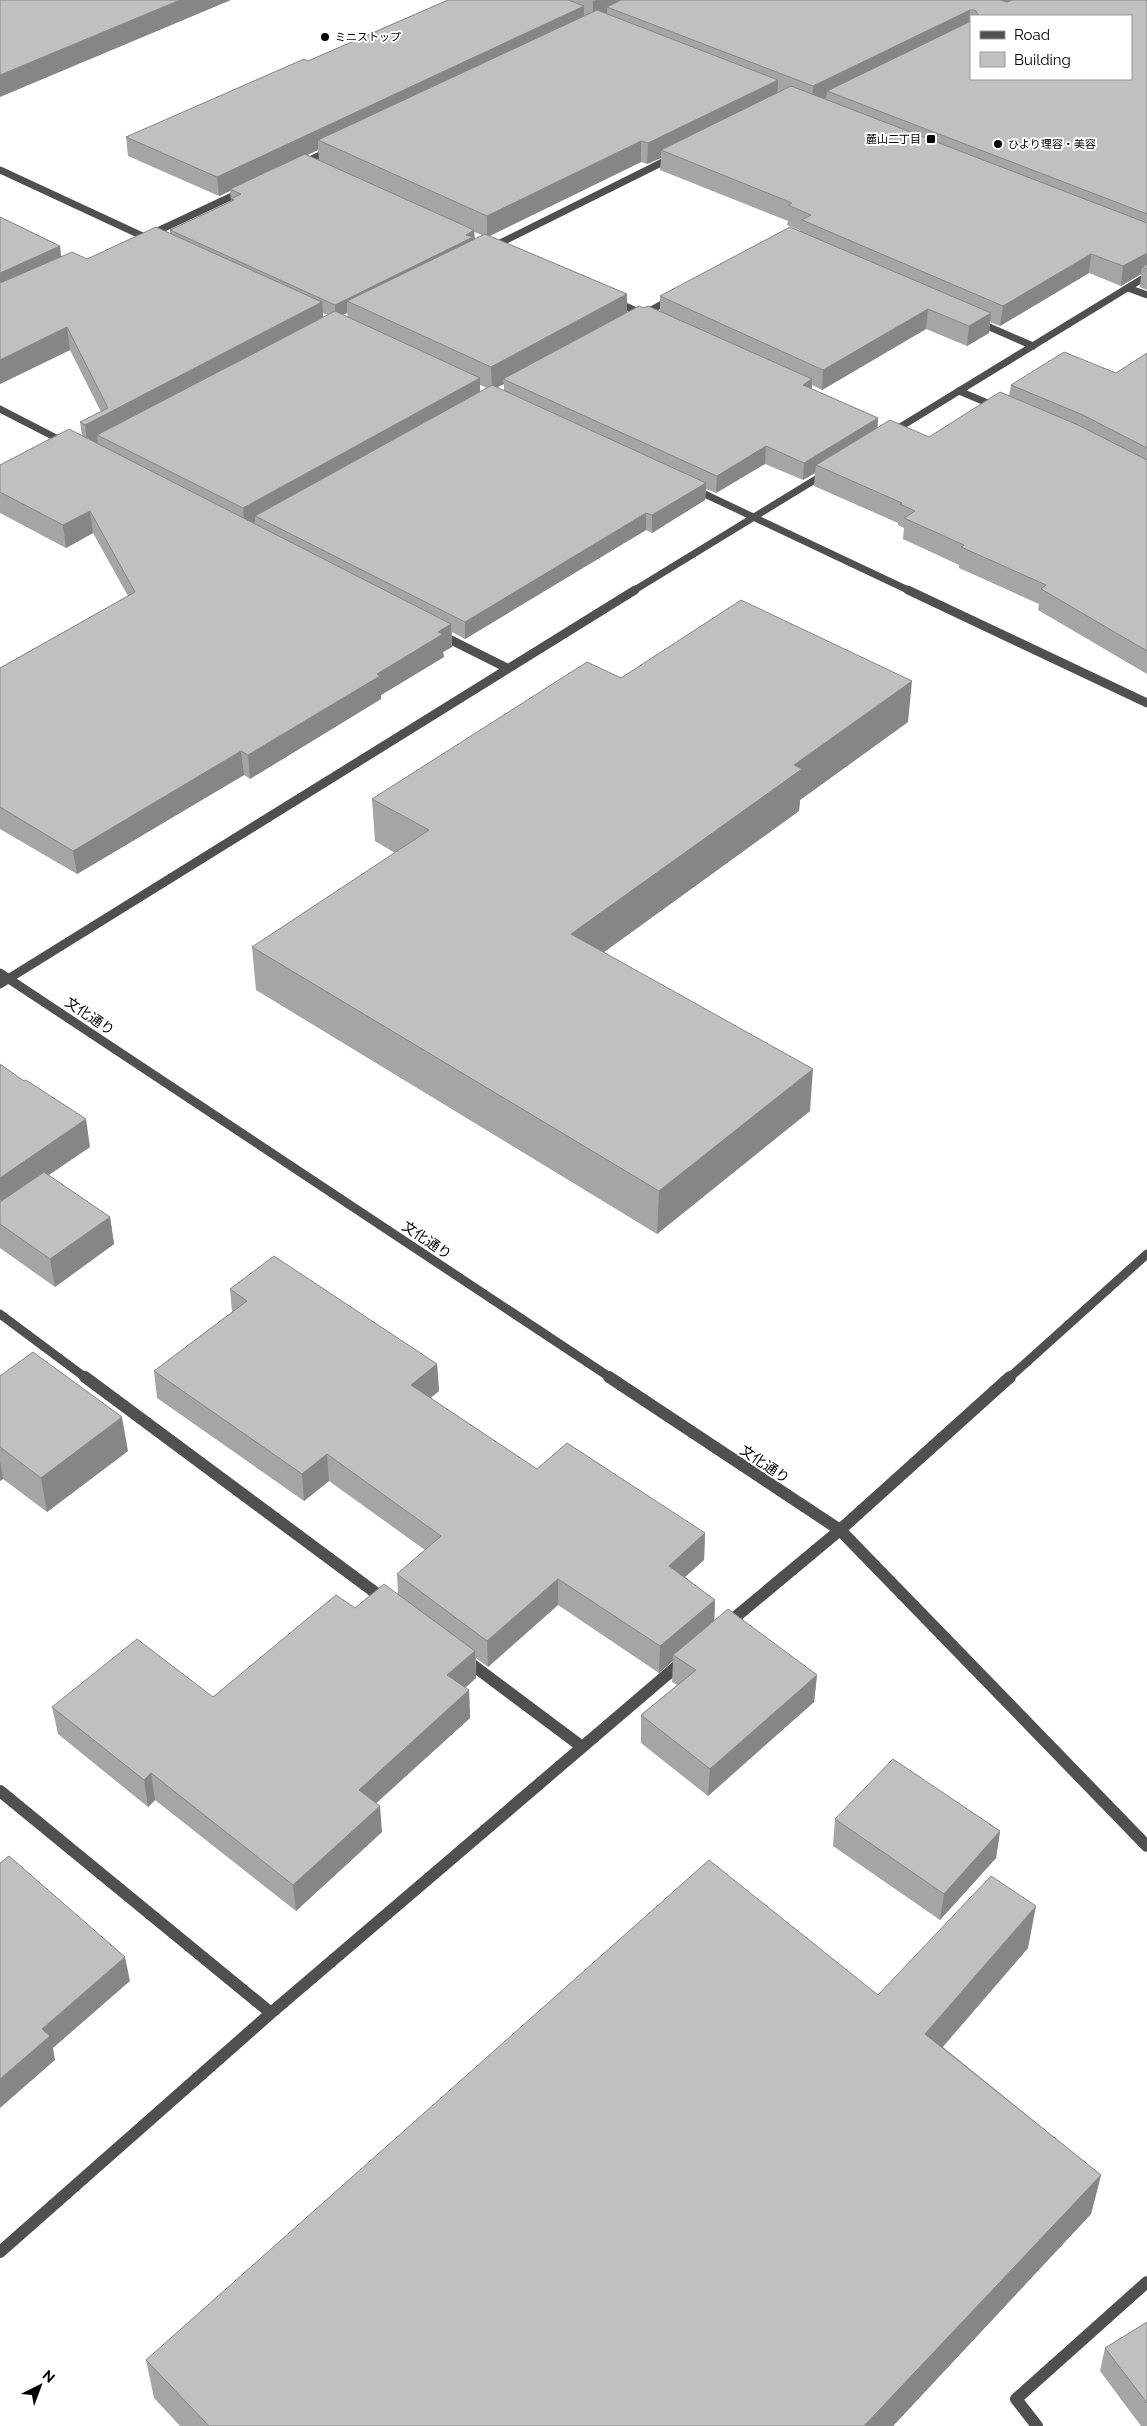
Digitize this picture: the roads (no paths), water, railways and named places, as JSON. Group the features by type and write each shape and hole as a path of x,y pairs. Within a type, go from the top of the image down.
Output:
{"street":[{"path":"297,166 342,144"},
{"path":"484,251 676,156"},
{"path":"306,162 315,166"},
{"path":"0,170 163,245"},
{"path":"136,241 252,187"},
{"path":"484,242 501,250"},
{"path":"888,435 1147,276"},
{"path":"1128,288 1147,295"},
{"path":"635,318 676,296"},
{"path":"608,298 652,318"},
{"path":"971,319 1033,346"},
{"path":"959,391 1005,410"},
{"path":"0,409 71,445"},
{"path":"887,425 896,429"},
{"path":"3,979 838,466"},
{"path":"683,484 1147,703"},
{"path":"429,628 507,668"},
{"name":"文化通り","path":"3,979 840,1530 1147,1846"},
{"path":"718,1632 840,1530 1147,1254"},
{"path":"0,1314 390,1604"},
{"path":"454,1651 581,1746"},
{"path":"0,2252 271,2013 581,1746 695,1651"},
{"path":"0,1791 271,2013"},
{"path":"1037,2426 1016,2398 1147,2282"}],"place":[{"name":"ミニストップ","path":"325,37"},
{"name":"麓山二丁目","path":"931,139"},
{"name":"ひより理容・美容","path":"998,144"}]}
